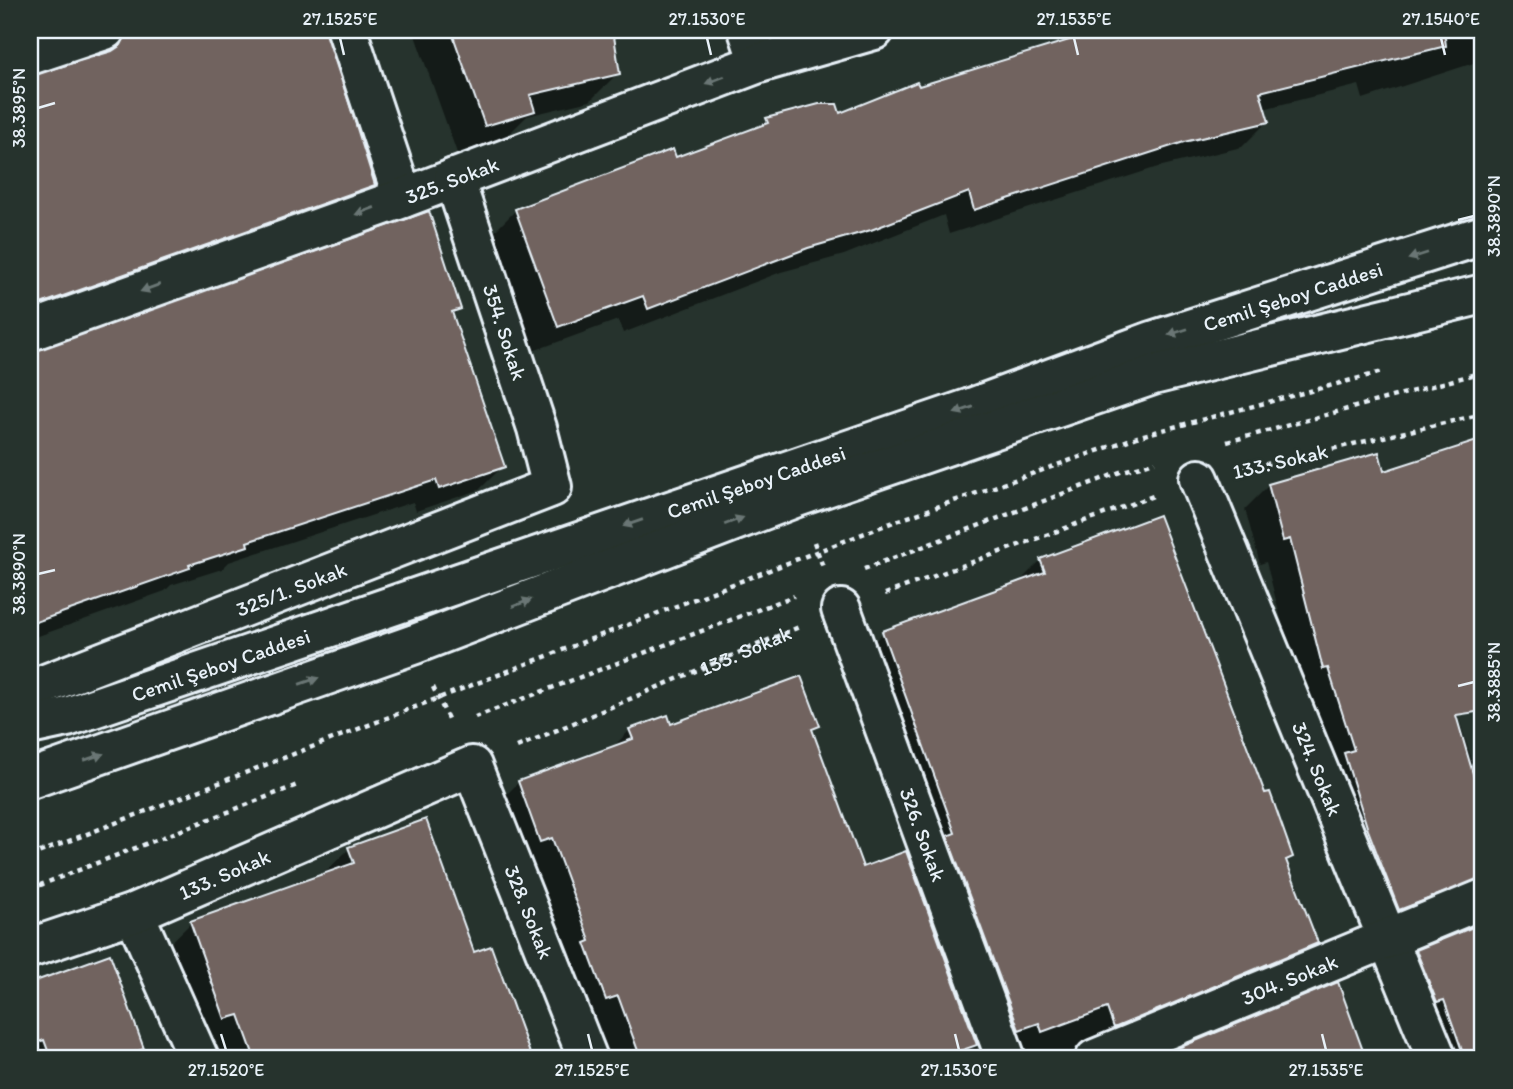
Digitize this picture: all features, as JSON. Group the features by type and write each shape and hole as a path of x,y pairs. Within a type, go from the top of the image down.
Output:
{"street":[{"path":"30,55 105,30"},
{"path":"346,30 403,198"},
{"name":"325. Sokak","path":"30,331 454,178 753,47 874,30"},
{"name":"354. Sokak","path":"454,178 537,428 552,487"},
{"name":"Cemil Şeboy Caddesi","path":"30,725 67,717 971,408 1152,341 1483,235"},
{"name":"Cemil Şeboy Caddesi","path":"30,779 415,644 797,496 1153,375 1483,294"},
{"name":"324. Sokak","path":"1190,467 1389,938 1437,1059"},
{"name":"325/1. Sokak","path":"30,690 552,487"},
{"name":"326. Sokak","path":"835,596 1006,1059"},
{"name":"133. Sokak","path":"30,948 134,913 472,766"},
{"name":"328. Sokak","path":"472,766 587,1059"},
{"name":"304. Sokak","path":"1095,1059 1483,899"},
{"path":"134,913 199,1059"}],"path":[{"path":"30,856 817,552 1167,429 1389,370"},
{"path":"439,731 835,596 1123,471 1190,467 1483,372"},
{"path":"1153,375 1167,429 1190,467"},
{"name":"133. Sokak","path":"472,766 835,596 1190,467 1483,414"},
{"path":"797,496 835,596"},
{"path":"415,644 472,766"},
{"path":"30,889 311,780"}],"building":[{"path":"141,30 326,30 375,185 35,306 30,292 30,76 112,51 121,45 126,35"},
{"path":"451,30 613,30 620,74 530,95 535,111 485,126"},
{"path":"1102,30 1444,30 1446,46 1260,92 1269,122 1184,142 974,210 969,192 871,230 808,248 648,309 643,296 558,327 515,209 673,149 676,157 768,123 766,118 819,104 837,104 840,113 917,82 919,86"},
{"path":"429,211 461,309 452,312 505,467 439,489 436,480 247,542 248,546 189,565 190,568 30,624 30,352"},
{"path":"1483,439 1483,711 1456,715 1483,808 1483,878 1399,910 1368,830 1344,753 1354,750 1328,668 1323,669 1290,539 1283,541 1268,484 1379,452 1384,471"},
{"path":"1159,515 1265,793 1270,792 1293,857 1286,860 1318,943 1114,1028 1107,1008 1042,1032 1039,1023 1019,1030 947,836 955,833 882,631 1045,572 1040,559"},
{"path":"801,676 820,726 812,729 863,867 906,851 977,1045 937,1059 641,1059 618,996 606,1000 585,943 590,941 552,838 540,842 518,781 633,739 629,729 668,715 671,724"},
{"path":"426,819 474,952 491,946 532,1059 255,1059 239,1015 225,1019 190,921 354,863 348,847"},
{"path":"1483,923 1483,1059 1465,1059 1444,1000 1437,1002 1416,950"},
{"path":"110,954 144,1049 115,1059 51,1059 44,1040 30,1045 30,983"},
{"path":"1338,982 1366,1059 1152,1059"}]}
